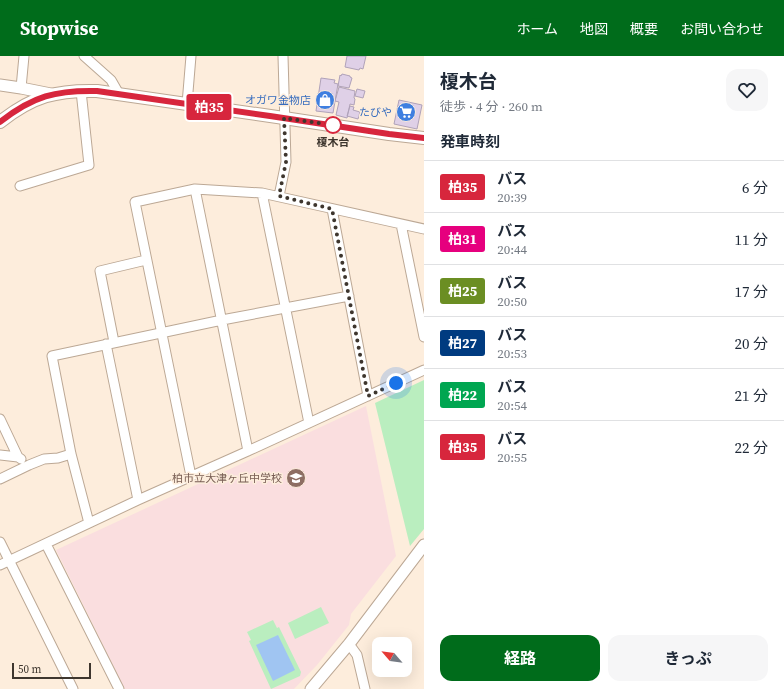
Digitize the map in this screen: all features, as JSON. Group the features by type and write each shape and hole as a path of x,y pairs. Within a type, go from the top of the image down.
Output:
{"main road":[{"path":"0,122 20,107 51,94 97,91 424,138"}],"street":[{"path":"21,88 24,56"},
{"path":"84,56 111,80 119,94"},
{"path":"187,104 191,56"},
{"path":"279,196 286,162 283,56"},
{"path":"0,85 51,94"},
{"path":"20,186 89,165 81,91"},
{"path":"195,189 248,451"},
{"path":"191,476 135,202 195,189 262,193 424,229"},
{"path":"262,193 309,423"},
{"path":"332,209 368,396"},
{"path":"401,224 424,337"},
{"path":"138,500 110,343 100,271 146,260"},
{"path":"89,523 71,454 52,356 222,320 349,296"},
{"path":"0,565 138,500 424,370"},
{"path":"0,419 18,457 28,465"},
{"path":"0,479 44,459 58,458 71,454"},
{"path":"0,455 18,457"},
{"path":"0,542 73,689"},
{"path":"46,544 119,689"},
{"path":"311,689 349,644 424,545"},
{"path":"349,644 357,655 364,689"}],"shaded area":[{"name":"柏市立大津ヶ丘中学校","path":"366,406 396,556 351,614 349,625 317,665 294,689 125,689 56,550"}],"green space":[{"path":"424,380 424,529 410,546 375,403"},
{"path":"321,607 329,623 295,639 288,623"},
{"path":"273,620 277,628 279,627 301,672 300,676 271,689 249,641 251,640 247,632"}],"water":[{"path":"278,635 295,670 273,681 256,645"}],"building":[{"path":"347,56 366,56 363,69 360,68 359,70 345,67"},
{"path":"342,74 352,78 349,88 338,86 340,75 341,76"},
{"path":"321,78 335,80 334,83 338,84 333,113 316,111"},
{"path":"339,87 355,91 354,105 350,104 347,118 336,115 339,102 335,101"},
{"path":"357,89 365,91 363,98 355,96"},
{"path":"399,100 422,105 417,129 394,124"},
{"path":"350,106 354,107 353,110 360,112 358,119 347,116"}],"bus line":[{"name":"柏35","path":"0,122 20,107 51,94 73,91 97,91 424,138"}],"place":[{"name":"オガワ金物店","path":"325,100"},
{"name":"たびや","path":"406,112"},
{"name":"榎木台","path":"333,125"},
{"name":"柏市立大津ヶ丘中学校","path":"296,478"}],"route":[{"path":"333,125 284,118 286,162 279,196 332,209 368,396 396,383"}]}
